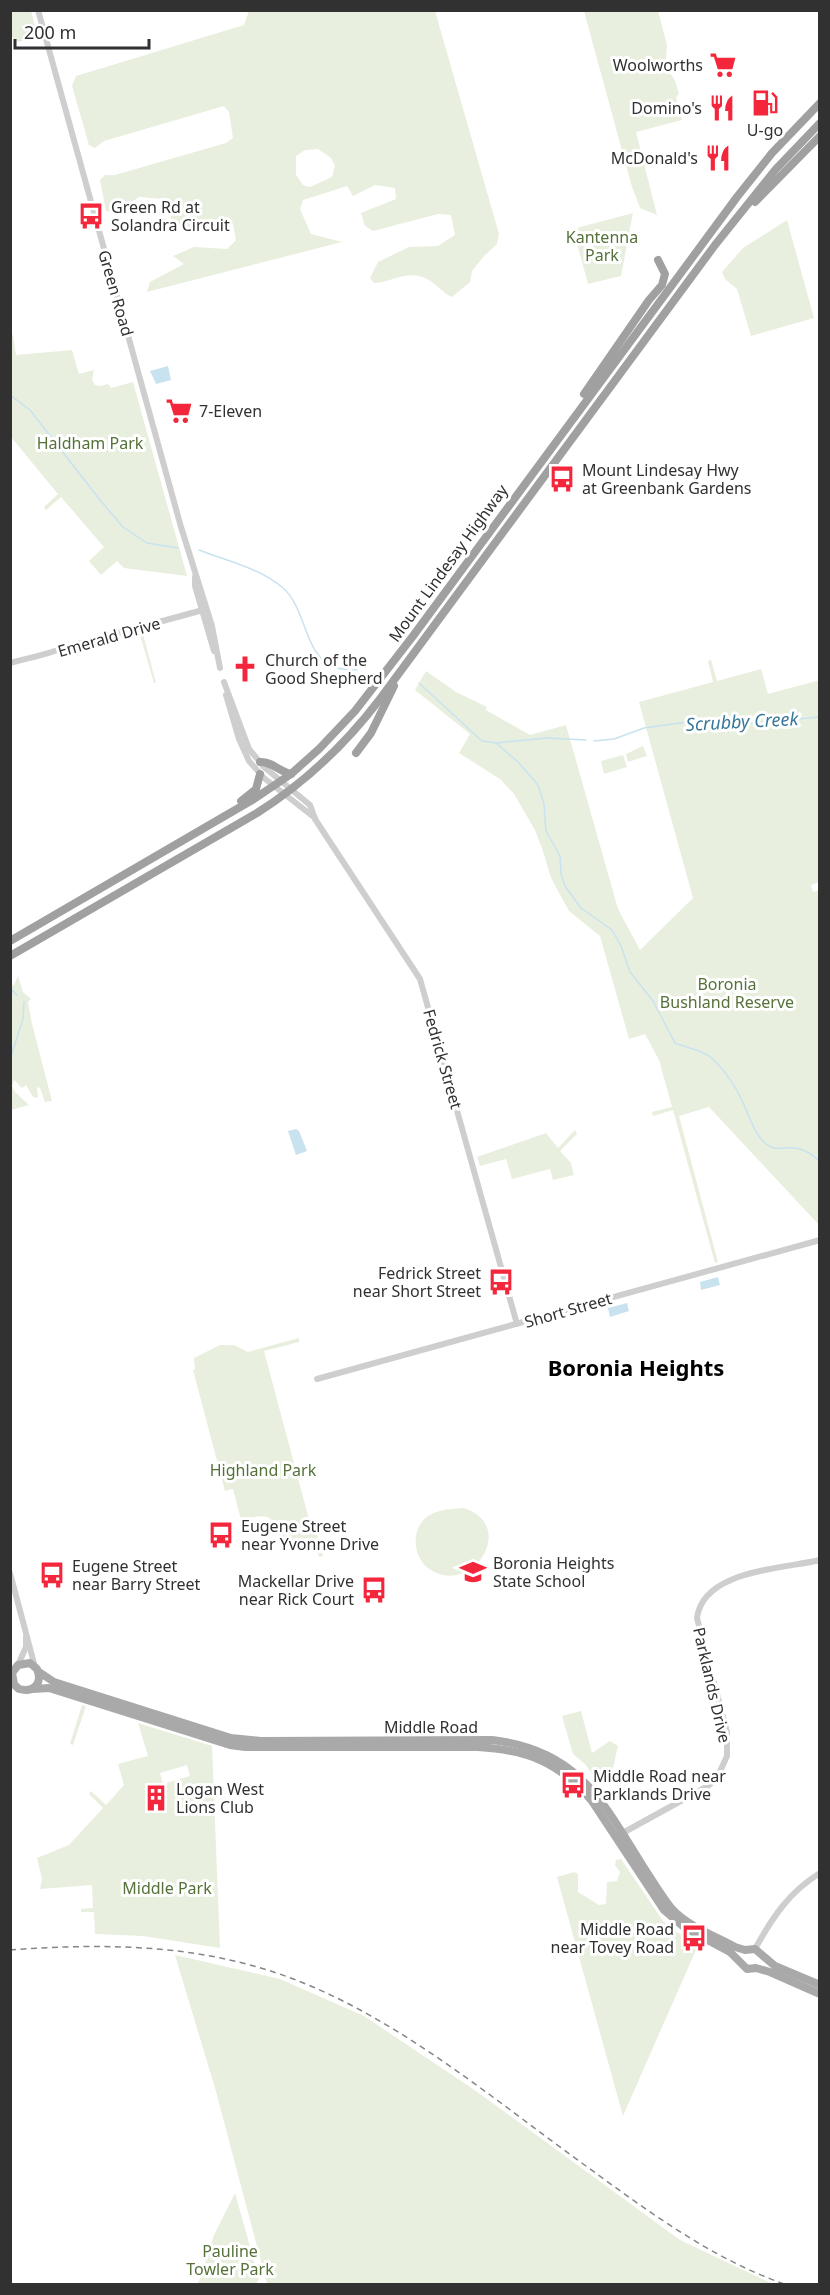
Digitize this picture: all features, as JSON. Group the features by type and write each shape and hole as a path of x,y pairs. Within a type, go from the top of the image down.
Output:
{"highway":[{"name":"Mount Lindesay Highway","path":"10,940 213,824 278,783 332,736 369,694 736,196 771,153 819,103"},
{"name":"Mount Lindesay Highway","path":"14,954 248,818 289,791 344,743 394,680 694,273 760,188 819,123"},
{"path":"694,273 705,264 762,195 819,136"},
{"path":"573,418 575,408 601,369 662,285 665,274 658,260"},
{"path":"356,753 378,720 393,688 394,680"},
{"path":"260,762 266,762 282,772 291,774"},
{"path":"213,824 219,815 253,792 259,783 260,774"},
{"path":"10,962 14,954"}],"main road":[{"path":"27,1663 37,1669 39,1682 33,1689 23,1690 12,1682 15,1665 27,1663"},
{"name":"Middle Road","path":"37,1669 54,1682 231,1738 261,1741 492,1740 523,1744 555,1758 576,1773 595,1792 656,1900 674,1920 730,1952 747,1969 756,1968 819,1994"},
{"name":"Middle Road","path":"33,1689 42,1687 57,1690 245,1748 478,1748 526,1754 547,1762 575,1782 679,1916 735,1947 745,1950"},
{"path":"740,1961 745,1950 758,1953 775,1965 819,1985"},
{"path":"756,1968 760,1963 758,1953"}],"street":[{"name":"Green Road","path":"38,10 195,575 195,586 204,609 238,740 248,759 260,774 289,791"},
{"name":"Emerald Drive","path":"10,663 52,654 63,648 204,609"},
{"name":"Green Road","path":"224,682 235,708 244,740 278,783"},
{"name":"Fedrick Street","path":"289,791 310,806 315,819 422,986 517,1324"},
{"name":"Short Street","path":"317,1379 819,1240"},
{"name":"Parklands Drive","path":"619,1836 708,1786 717,1778 727,1756 727,1732 698,1626 700,1603 716,1587 737,1578 764,1570 819,1560"},
{"path":"10,1573 37,1669"},
{"path":"15,1665 26,1647 26,1633"},
{"path":"758,1953 777,1910 819,1872"}],"green space":[{"path":"11,10 31,11 38,37 18,42 11,36"},
{"path":"249,11 435,11 499,234 497,244 472,271 470,282 452,297 429,280 419,276 412,275 374,283 370,278 378,262 409,247 438,246 455,235 451,215 438,214 373,231 365,226 361,213 396,199 395,188 375,185 353,196 347,186 303,200 300,209 311,234 342,242 147,292 150,282 184,264 173,256 194,247 227,249 236,240 233,224 220,221 196,228 179,225 172,222 170,212 162,199 139,197 116,213 106,211 100,180 105,175 115,175 226,143 233,138 229,112 224,106 104,141 95,148 89,145 72,86 76,76 244,25","holes":["318,149 331,158 335,166 332,177 310,187 303,185 296,175 296,156 305,150"]},
{"path":"584,11 658,11 667,45 666,59 669,71 679,94 676,97 682,120 636,132 657,215 640,208 632,187"},
{"name":"Kantenna Park","path":"633,213 621,276 588,284 573,229"},
{"path":"787,220 814,318 751,336 737,289 725,279 722,272 743,248"},
{"name":"Haldham Park","path":"10,335 13,335 16,355 72,350 79,374 94,370 92,380 95,385 108,384 111,388 133,382 187,576 124,568 117,561 101,575 89,561 104,547 61,497 46,510 44,507 58,494 11,437"},
{"path":"143,634 156,683 154,683 140,635"},
{"name":"Boronia Bushland Reserve","path":"711,660 717,681 761,669 768,694 820,680 820,882 811,885 813,892 820,890 819,1225 709,1107 679,1116 718,1262 715,1263 673,1110 653,1116 652,1112 672,1107 659,1060 645,1034 629,1039 600,936 569,911 551,878 535,830 514,794 500,779 459,753 470,734 415,690 426,671 456,692 487,707 486,710 530,735 566,725 618,909 640,950 693,898 639,702 713,682 708,661"},
{"path":"643,746 647,756 628,762 626,754"},
{"path":"623,755 627,767 604,774 601,761"},
{"path":"18,976 23,992 31,999 28,1002 32,1024 52,1101 45,1102 40,1088 37,1087 38,1098 33,1097 26,1085 22,1088 14,1080 12,1086 15,1092 29,1105 11,1110 10,984 14,985"},
{"path":"575,1130 577,1134 560,1151 571,1163 574,1175 553,1180 550,1169 512,1179 506,1159 480,1166 477,1157 546,1133 558,1148"},
{"name":"Highland Park","path":"299,1338 299,1342 264,1351 311,1527 315,1527 323,1556 319,1557 314,1539 282,1548 271,1519 260,1516 241,1520 233,1489 225,1491 193,1370 195,1370 194,1358 220,1345 234,1345 248,1352"},
{"path":"464,1508 480,1517 488,1530 488,1544 482,1557 472,1568 459,1574 444,1575 428,1568 416,1549 416,1534 422,1521 441,1511"},
{"path":"82,1705 86,1706 73,1745 70,1744"},
{"path":"581,1711 592,1753 610,1741 618,1746 612,1772 595,1778 585,1764 573,1754 562,1716"},
{"name":"Middle Park","path":"138,1723 212,1746 220,1948 143,1936 95,1934 94,1912 81,1912 81,1909 93,1908 92,1885 40,1889 42,1879 37,1858 69,1845 103,1808 89,1794 91,1791 106,1805 124,1785 118,1764 148,1756","holes":["187,1765 190,1776 163,1784 160,1773"]},
{"path":"621,1859 663,1921 678,1933 699,1943 623,2116 557,1877 574,1872 578,1874 578,1892 599,1905 606,1904 607,1882 617,1881 620,1872 615,1865 616,1860"},
{"path":"175,1955 280,1979 364,2016 476,2091 680,2240 773,2284 267,2284 215,2088"},
{"name":"Pauline Towler Park","path":"235,2193 259,2279 256,2284 198,2284 214,2235"}],"water":[{"path":"168,366 171,380 156,384 150,371"},
{"path":"296,1129 307,1151 296,1155 288,1131"},
{"path":"718,1277 720,1285 701,1290 700,1282"},
{"path":"627,1303 629,1311 610,1317 608,1308"}],"waterway":[{"name":"Scrubby Creek","path":"10,395 30,410 123,527 147,543 178,548"},
{"name":"Scrubby Creek","path":"199,550 254,570 274,581 291,597 311,643 324,661 336,668 357,670"},
{"name":"Scrubby Creek","path":"419,683 482,741 496,743 546,738 586,740"},
{"name":"Scrubby Creek","path":"594,741 614,739 644,728 695,721 742,724 820,717"},
{"path":"496,743 519,763 538,785 544,804 546,831 560,856 561,874 565,886 581,908 612,930 621,946 630,972 653,1001 675,1043 706,1054 720,1066 734,1085 756,1131 766,1144 776,1148 803,1150 820,1162"},
{"path":"10,988 17,995"},
{"path":"10,1059 23,1019 24,1002"}],"railway":[{"path":"10,1950 116,1947 186,1952 254,1966 328,1994 367,2014 443,2061 657,2217 731,2261 784,2284"}],"place":[{"name":"Woolworths","path":"723,65"},
{"name":"U-go","path":"765,103"},
{"name":"Domino's","path":"722,108"},
{"name":"McDonald's","path":"718,158"},
{"name":"Green Rd at Solandra Circuit","path":"91,216"},
{"name":"7-Eleven","path":"179,411"},
{"name":"Mount Lindesay Hwy at Greenbank Gardens","path":"562,479"},
{"name":"Church of the Good Shepherd","path":"245,669"},
{"name":"Fedrick Street near Short Street","path":"501,1282"},
{"name":"Eugene Street near Yvonne Drive","path":"221,1535"},
{"name":"Boronia Heights State School","path":"473,1572"},
{"name":"Eugene Street near Barry Street","path":"52,1575"},
{"name":"Mackellar Drive near Rick Court","path":"374,1590"},
{"name":"Middle Road near Parklands Drive","path":"573,1785"},
{"name":"Logan West Lions Club","path":"156,1798"},
{"name":"Middle Road near Tovey Road","path":"694,1938"}],"district":[{"name":"Boronia Heights","path":"636,1367"}]}
